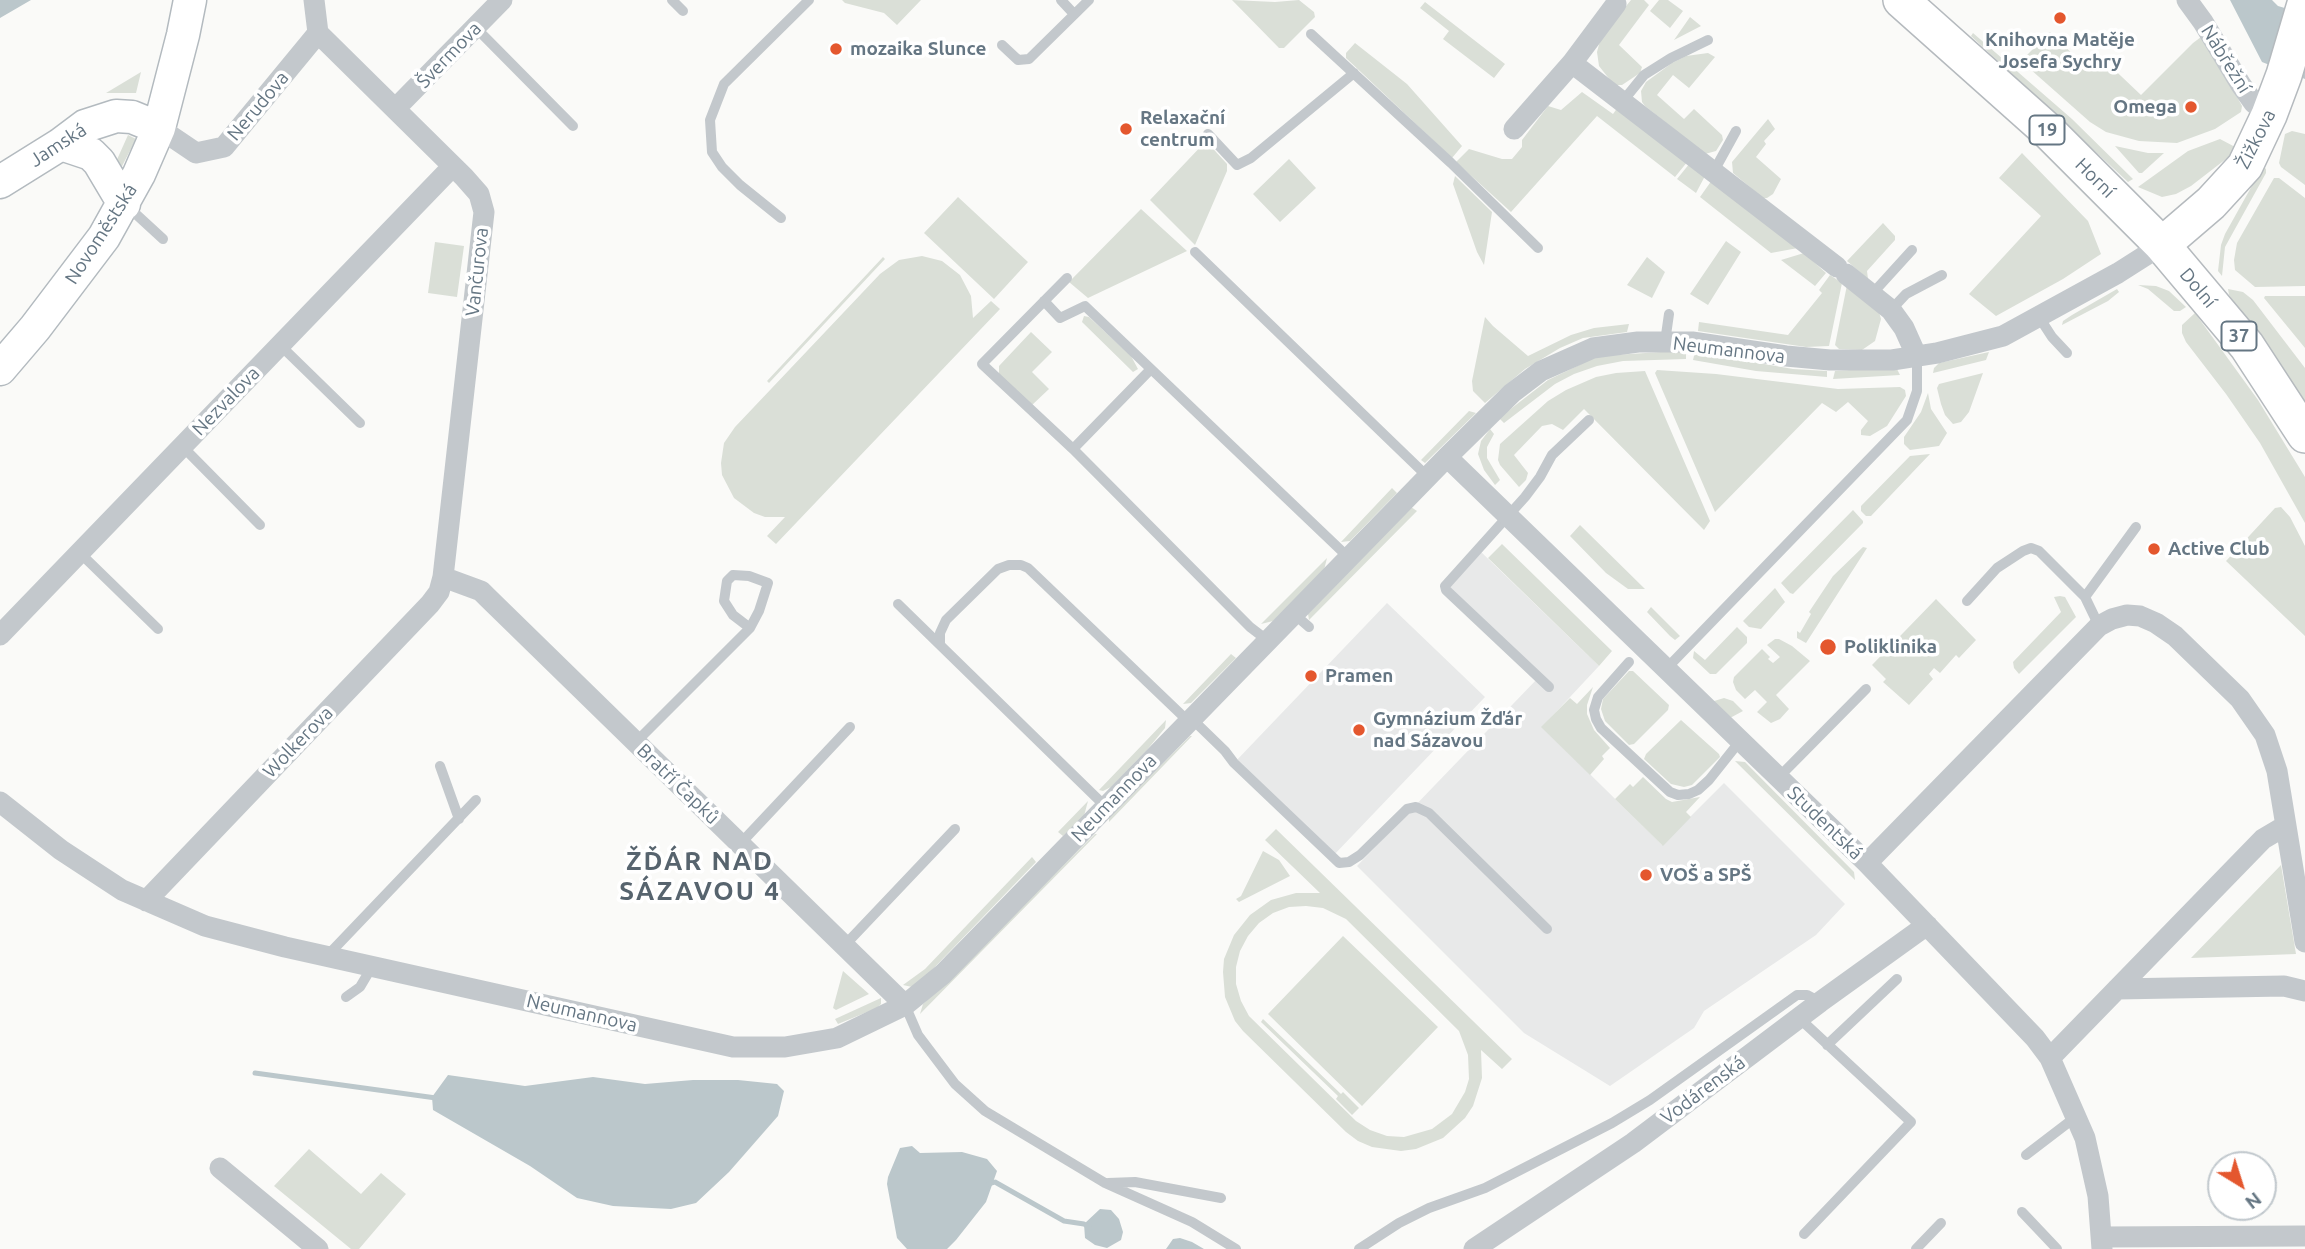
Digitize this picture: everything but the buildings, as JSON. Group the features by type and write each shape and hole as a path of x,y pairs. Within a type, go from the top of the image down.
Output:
{"main road":[{"name":"Žižkova","path":"2162,245 2228,186 2245,166 2284,75 2305,4"},
{"name":"Horní","path":"1916,7 2048,131 2162,245"},
{"name":"Dolní","path":"2162,245 2247,346 2305,435"}],"street":[{"name":"Novoměstská","path":"0,369 43,318 104,237 124,204 159,128 190,0"},
{"path":"314,0 318,33"},
{"name":"Švermova","path":"395,109 502,0"},
{"name":"Nábřežní","path":"2187,0 2241,85 2254,103 2269,115"},
{"path":"1514,129 1572,63 1617,2"},
{"name":"Nerudova","path":"159,128 196,153 224,147 318,33"},
{"name":"Vančurova","path":"318,33 479,194 484,212 443,577"},
{"path":"1572,63 1891,310 1904,328 1917,357"},
{"name":"Jamská","path":"0,182 61,144 85,125 116,116 132,117 159,128"},
{"path":"61,144 90,154 99,162 124,204"},
{"name":"Nezvalova","path":"0,635 453,166"},
{"name":"Neumannova","path":"0,802 118,897 146,901 205,926 285,947 733,1047 785,1047 837,1038 905,1004 943,974 1267,640 1301,620 1348,557 1447,457 1512,393 1541,371 1593,348 1638,342 1709,344 1830,360 1892,360 1963,348 2003,336 2162,245"},
{"name":"Studentská","path":"1447,457 1867,863 2035,1038 2050,1058 2085,1138 2098,1196 2102,1243"},
{"name":"Bratří Čapků","path":"443,577 481,591 905,1004"},
{"name":"Wolkerova","path":"146,901 430,604 439,592 443,577"},
{"path":"1867,863 2099,626 2127,615 2140,616 2175,636 2240,699 2260,726 2273,755 2305,942"},
{"path":"2050,1058 2263,839 2285,826"},
{"name":"Vodárenská","path":"1474,1249 1633,1143 1798,1018 1927,925"},
{"path":"2117,989 2284,986 2305,991"},
{"path":"220,1168 318,1249"},
{"path":"2102,1243 2305,1236"}],"lane":[{"path":"672,0 683,11"},
{"path":"781,218 740,186 722,167 712,152 709,120 724,84 809,0"},
{"path":"1061,0 1074,15"},
{"path":"1003,45 1018,60 1029,60 1089,0"},
{"path":"475,27 573,126"},
{"path":"1311,34 1451,163 1538,248"},
{"path":"1623,101 1644,75 1657,65 1708,40"},
{"path":"1208,134 1237,165 1251,158 1354,73"},
{"path":"1714,171 1736,131"},
{"path":"124,204 163,239"},
{"path":"1872,294 1912,250"},
{"path":"1195,252 1428,477"},
{"path":"1891,310 1906,294 1942,275"},
{"path":"1067,278 982,364 1073,449 1250,627 1267,640"},
{"path":"1044,301 1060,318 1085,306 1348,557"},
{"path":"1665,342 1669,314"},
{"path":"2039,317 2067,353"},
{"path":"280,345 360,423"},
{"path":"1666,669 1907,420 1917,391 1917,357"},
{"path":"1073,449 1151,369"},
{"path":"1549,687 1446,590 1445,586 1508,516 1540,477 1552,456 1590,420"},
{"path":"182,446 260,524"},
{"path":"2085,597 2136,527"},
{"path":"1967,601 1997,568 2031,548 2039,551 2085,597 2099,626"},
{"path":"79,553 158,629"},
{"path":"940,643 940,633 946,620 998,569 1021,565 1225,751 1234,763 1339,863 1349,862 1360,855 1407,809 1416,807 1429,813 1547,929"},
{"path":"636,742 750,628 768,583 749,576 733,575 727,581 724,601 733,615 750,628"},
{"path":"898,604 1106,807"},
{"path":"1629,662 1598,696 1594,710 1596,719 1601,728 1670,792 1678,795 1698,790 1740,741"},
{"path":"1778,778 1866,689"},
{"path":"740,844 850,727"},
{"path":"440,766 459,818"},
{"path":"328,955 476,800"},
{"path":"844,946 955,829"},
{"path":"346,997 360,987 373,965"},
{"path":"1827,1045 1897,979"},
{"path":"1359,1249 1409,1218 1485,1188 1650,1100 1797,995 1807,995 1820,1002"},
{"path":"905,1004 918,1035 955,1084 985,1111 1105,1184 1192,1222 1236,1249"},
{"path":"1798,1018 1911,1122 1804,1234"},
{"path":"2026,1155 2077,1116"},
{"path":"1105,1184 1135,1182 1221,1198"},
{"path":"2022,1212 2057,1249"},
{"path":"1916,1249 1941,1223"}],"shaded area":[{"path":"0,0 31,0 0,18"},
{"path":"842,0 921,0 897,25 884,13"},
{"path":"1232,0 1299,0 1314,12 1315,17 1284,48 1279,48"},
{"path":"1631,0 1644,0 1649,5 1619,45 1642,67 1640,73 1622,85 1614,85 1599,66 1597,52 1601,37"},
{"path":"1659,0 1668,0 1683,11 1670,28 1650,11"},
{"path":"2230,0 2272,0 2278,6 2305,14 2305,79 2262,62"},
{"path":"1425,2 1505,64 1494,78 1443,39 1449,31 1420,8"},
{"path":"1690,17 1701,26 1674,40"},
{"path":"2050,32 2089,70 2102,58 2141,95 2201,37 2206,41 2242,106 2241,112 2215,129 2177,143 2139,141 2106,132 2090,122 2021,61"},
{"path":"1973,33 2072,119 2133,179 2128,182 1971,36"},
{"path":"1355,43 1407,84 1462,146 1452,158 1346,58 1346,53"},
{"path":"1708,53 1715,57 1689,88 1673,75 1657,95 1684,119 1694,109 1722,135 1723,140 1716,151 1705,154 1645,106 1641,91 1646,82 1672,63 1686,56"},
{"path":"141,72 136,93 106,93"},
{"path":"1582,92 1613,114 1618,107 1688,161 1675,177 1597,116 1511,212 1456,162 1469,149 1502,159 1512,159 1522,147 1522,140 1548,106 1561,110"},
{"path":"1768,119 1775,129 1764,141 1766,144 1756,157 1781,179 1773,194 1763,198 1733,173 1732,162"},
{"path":"2292,131 2305,134 2305,185 2279,163 2285,134"},
{"path":"128,135 136,139 119,172 115,164"},
{"path":"2220,139 2237,148 2191,186 2176,194 2162,197 2138,187 2188,151"},
{"path":"1206,141 1227,164 1227,171 1195,245 1150,200"},
{"path":"2115,146 2148,153 2164,153 2139,173"},
{"path":"2022,153 2088,221 2101,254 2063,279 1996,316 1969,294 2041,216 1999,178"},
{"path":"1289,159 1316,188 1280,222 1253,194"},
{"path":"1690,163 1705,176 1696,193 1677,179"},
{"path":"2263,166 2266,173 2225,247 2222,276 2218,271 2225,234"},
{"path":"1455,176 1492,212 1484,265 1453,184"},
{"path":"2274,178 2279,178 2305,198 2305,286 2255,287 2235,270 2237,243"},
{"path":"1712,180 1798,248 1771,253 1700,197"},
{"path":"958,197 1028,262 994,299 924,233"},
{"path":"1141,209 1187,251 1088,298 1069,282"},
{"path":"1883,223 1895,236 1895,240 1867,271 1868,279 1847,261"},
{"path":"1726,241 1741,252 1708,305 1690,294"},
{"path":"435,242 464,246 457,297 428,293"},
{"path":"1804,253 1826,273 1815,286 1781,260"},
{"path":"922,256 942,261 960,275 971,296 973,318 991,301 1000,309 776,544 767,536 785,517 765,517 754,513 734,498 722,475 724,443 735,427 880,274 899,260"},
{"path":"883,257 885,259 769,383 767,381"},
{"path":"1647,257 1665,272 1652,298 1627,285"},
{"path":"1830,275 1842,283 1829,346 1806,347 1698,331 1699,322 1788,335 1822,293 1819,290"},
{"path":"1847,285 1879,312 1881,319 1875,341 1862,350 1839,349 1835,345"},
{"path":"2138,285 2156,286 2169,291 2186,307 2174,311 2148,289"},
{"path":"2117,289 2119,292 2108,301 2062,325 2063,321 2072,315"},
{"path":"2228,289 2243,292 2253,300 2305,368 2305,404 2229,295"},
{"path":"2305,296 2305,348 2264,298"},
{"path":"2195,313 2258,400 2305,477 2305,523 2260,443 2186,342 2182,325"},
{"path":"1084,316 1089,317 1131,356 1138,369 1133,372 1082,322"},
{"path":"1485,317 1528,356 1571,335 1594,328 1629,324 1627,332 1583,338 1560,348 1525,369 1485,403 1473,391 1472,381"},
{"path":"1031,332 1052,352 1032,372 1049,389 1031,406 999,374 999,366"},
{"path":"1677,351 1686,354 1686,359 1623,361 1574,374 1555,384 1504,423 1499,418 1548,380 1598,356"},
{"path":"1695,352 1793,369 1827,371 1827,377 1756,371 1693,360"},
{"path":"1989,352 1986,360 1933,373 1939,363"},
{"path":"1896,367 1900,375 1833,379 1835,371"},
{"path":"1657,370 1716,374 1838,389 1900,387 1905,390 1906,396 1887,426 1870,436 1861,435 1861,430 1868,421 1848,402 1836,412 1822,403 1715,512 1655,373"},
{"path":"1645,371 1710,521 1704,530 1584,409 1563,430 1552,424 1542,426 1514,455 1528,473 1526,480 1519,487 1500,465 1500,444 1548,401 1596,377"},
{"path":"1983,373 1969,412 1961,422 1953,424 1945,415 1941,404 1937,388 1939,384"},
{"path":"1928,393 1931,409 1947,433 1939,446 1910,450 1904,444 1904,437 1921,412"},
{"path":"1469,411 1476,413 1425,463 1421,460"},
{"path":"1490,429 1494,434 1487,447 1487,458 1500,480 1495,485 1484,470 1478,454 1481,441"},
{"path":"1930,454 1871,516 1866,516 1861,511 1861,506 1910,456"},
{"path":"1392,488 1397,493 1350,541 1341,542"},
{"path":"1411,507 1417,511 1309,620 1308,614"},
{"path":"2281,507 2290,517 2305,546 2305,636 2226,561 2275,508"},
{"path":"1853,510 1863,523 1793,594 1790,593 1781,583"},
{"path":"1580,525 1645,589 1628,589 1606,573 1570,536"},
{"path":"1502,544 1612,651 1599,666 1488,558"},
{"path":"1863,547 1867,548 1806,643 1797,638 1797,631 1800,633 1811,614 1809,612 1833,576"},
{"path":"1479,550 1599,666 1542,727 1662,845 1724,783 1845,904 1816,935 1704,1011 1694,1028 1610,1086 1524,1033 1357,866 1538,678 1445,586"},
{"path":"1327,558 1324,570 1273,621 1261,624"},
{"path":"1775,588 1785,602 1761,629 1749,627 1743,621"},
{"path":"2054,597 2065,597 2076,617 2019,674 2013,662 2061,612"},
{"path":"1936,599 1976,640 1959,658 1956,655 1940,673 1934,668 1929,674 1933,679 1909,705 1883,682 1886,679 1872,665"},
{"name":"Gymnázium Žďár nad Sázavou","path":"1387,603 1485,697 1332,857 1234,763"},
{"path":"1651,607 1680,636 1675,640 1670,636 1647,612"},
{"path":"1737,627 1747,637 1747,643 1716,674 1710,674 1693,658 1694,651 1705,660"},
{"path":"1775,639 1792,646 1810,661 1776,695 1789,709 1780,719 1771,723 1757,712 1767,702 1755,690 1745,699 1736,690 1733,682 1734,677 1762,649 1773,663 1780,657 1767,645"},
{"path":"1231,654 1236,658 1191,703 1183,704"},
{"path":"1629,671 1633,671 1669,705 1668,710 1634,744 1629,745 1605,721 1601,709 1603,699"},
{"path":"1593,687 1587,714 1594,730 1610,748 1590,775 1541,727 1570,698 1577,704"},
{"path":"1724,698 1733,701 1743,711 1730,718 1711,702"},
{"path":"1166,720 1165,728 1147,750 1111,787 1099,790"},
{"path":"1681,720 1720,757 1692,785 1684,787 1671,784 1644,759"},
{"path":"1192,736 1109,822 1109,818"},
{"path":"1735,761 1745,762 1854,872 1855,880"},
{"path":"1643,777 1672,802 1700,797 1686,812 1691,817 1663,846 1615,799 1630,784 1633,787"},
{"path":"1088,801 1084,816 1063,836 1058,832"},
{"path":"1276,829 1512,1059 1502,1069 1481,1050 1482,1078 1473,1106 1465,1118 1443,1138 1416,1149 1401,1151 1372,1147 1358,1141 1235,1021 1225,997 1223,972 1224,959 1234,935 1250,915 1271,900 1296,893 1320,893 1265,840","holes":["1289,907 1323,908 1346,919 1459,1031 1468,1055 1469,1079 1452,1114 1432,1129 1404,1137 1387,1136 1356,1121 1249,1016 1241,1001 1236,984 1236,967 1240,951 1259,923 1273,913"]},
{"path":"1097,834 920,1014 923,1004"},
{"path":"1263,851 1279,860 1290,876 1239,902 1236,899 1241,896"},
{"path":"1032,857 1036,862 930,972 912,987 903,985 925,969"},
{"path":"2281,865 2296,954 2191,958"},
{"path":"1343,936 1438,1027 1362,1106 1268,1014"},
{"path":"843,971 869,994 836,1010 833,1008"},
{"path":"881,998 881,1004 877,1008 838,1024 835,1019"},
{"path":"1263,1019 1359,1108 1352,1115 1336,1099 1338,1096 1261,1022"},
{"path":"448,1075 525,1086 593,1077 645,1084 738,1080 777,1084 784,1091 778,1116 729,1172 696,1203 671,1209 613,1206 577,1198 530,1166 433,1110 432,1097"},
{"path":"912,1146 920,1153 962,1152 987,1159 997,1171 986,1202 947,1249 907,1249 897,1238 888,1177 900,1148"},
{"path":"309,1149 361,1194 381,1173 406,1194 359,1249 351,1249 274,1186"},
{"path":"1100,1209 1111,1210 1119,1219 1123,1232 1121,1240 1107,1248 1095,1245 1085,1238 1084,1224"},
{"path":"1180,1238 1204,1249 1166,1249 1173,1239"}],"waterway":[{"path":"255,1073 436,1098"},
{"path":"989,1184 995,1182 1064,1221 1084,1224 1090,1228"}],"place":[{"name":"Knihovna Matěje Josefa Sychry","path":"2060,18"},
{"name":"mozaika Slunce","path":"836,49"},
{"name":"Omega","path":"2191,107"},
{"name":"Relaxační centrum","path":"1126,129"},
{"name":"Active Club","path":"2154,549"},
{"name":"Poliklinika","path":"1828,647"},
{"name":"Pramen","path":"1311,676"},
{"name":"Gymnázium Žďár nad Sázavou","path":"1359,730"},
{"name":"VOŠ a SPŠ","path":"1646,875"}],"district":[{"name":"ŽĎÁR NAD SÁZAVOU 4","path":"700,876"}]}
